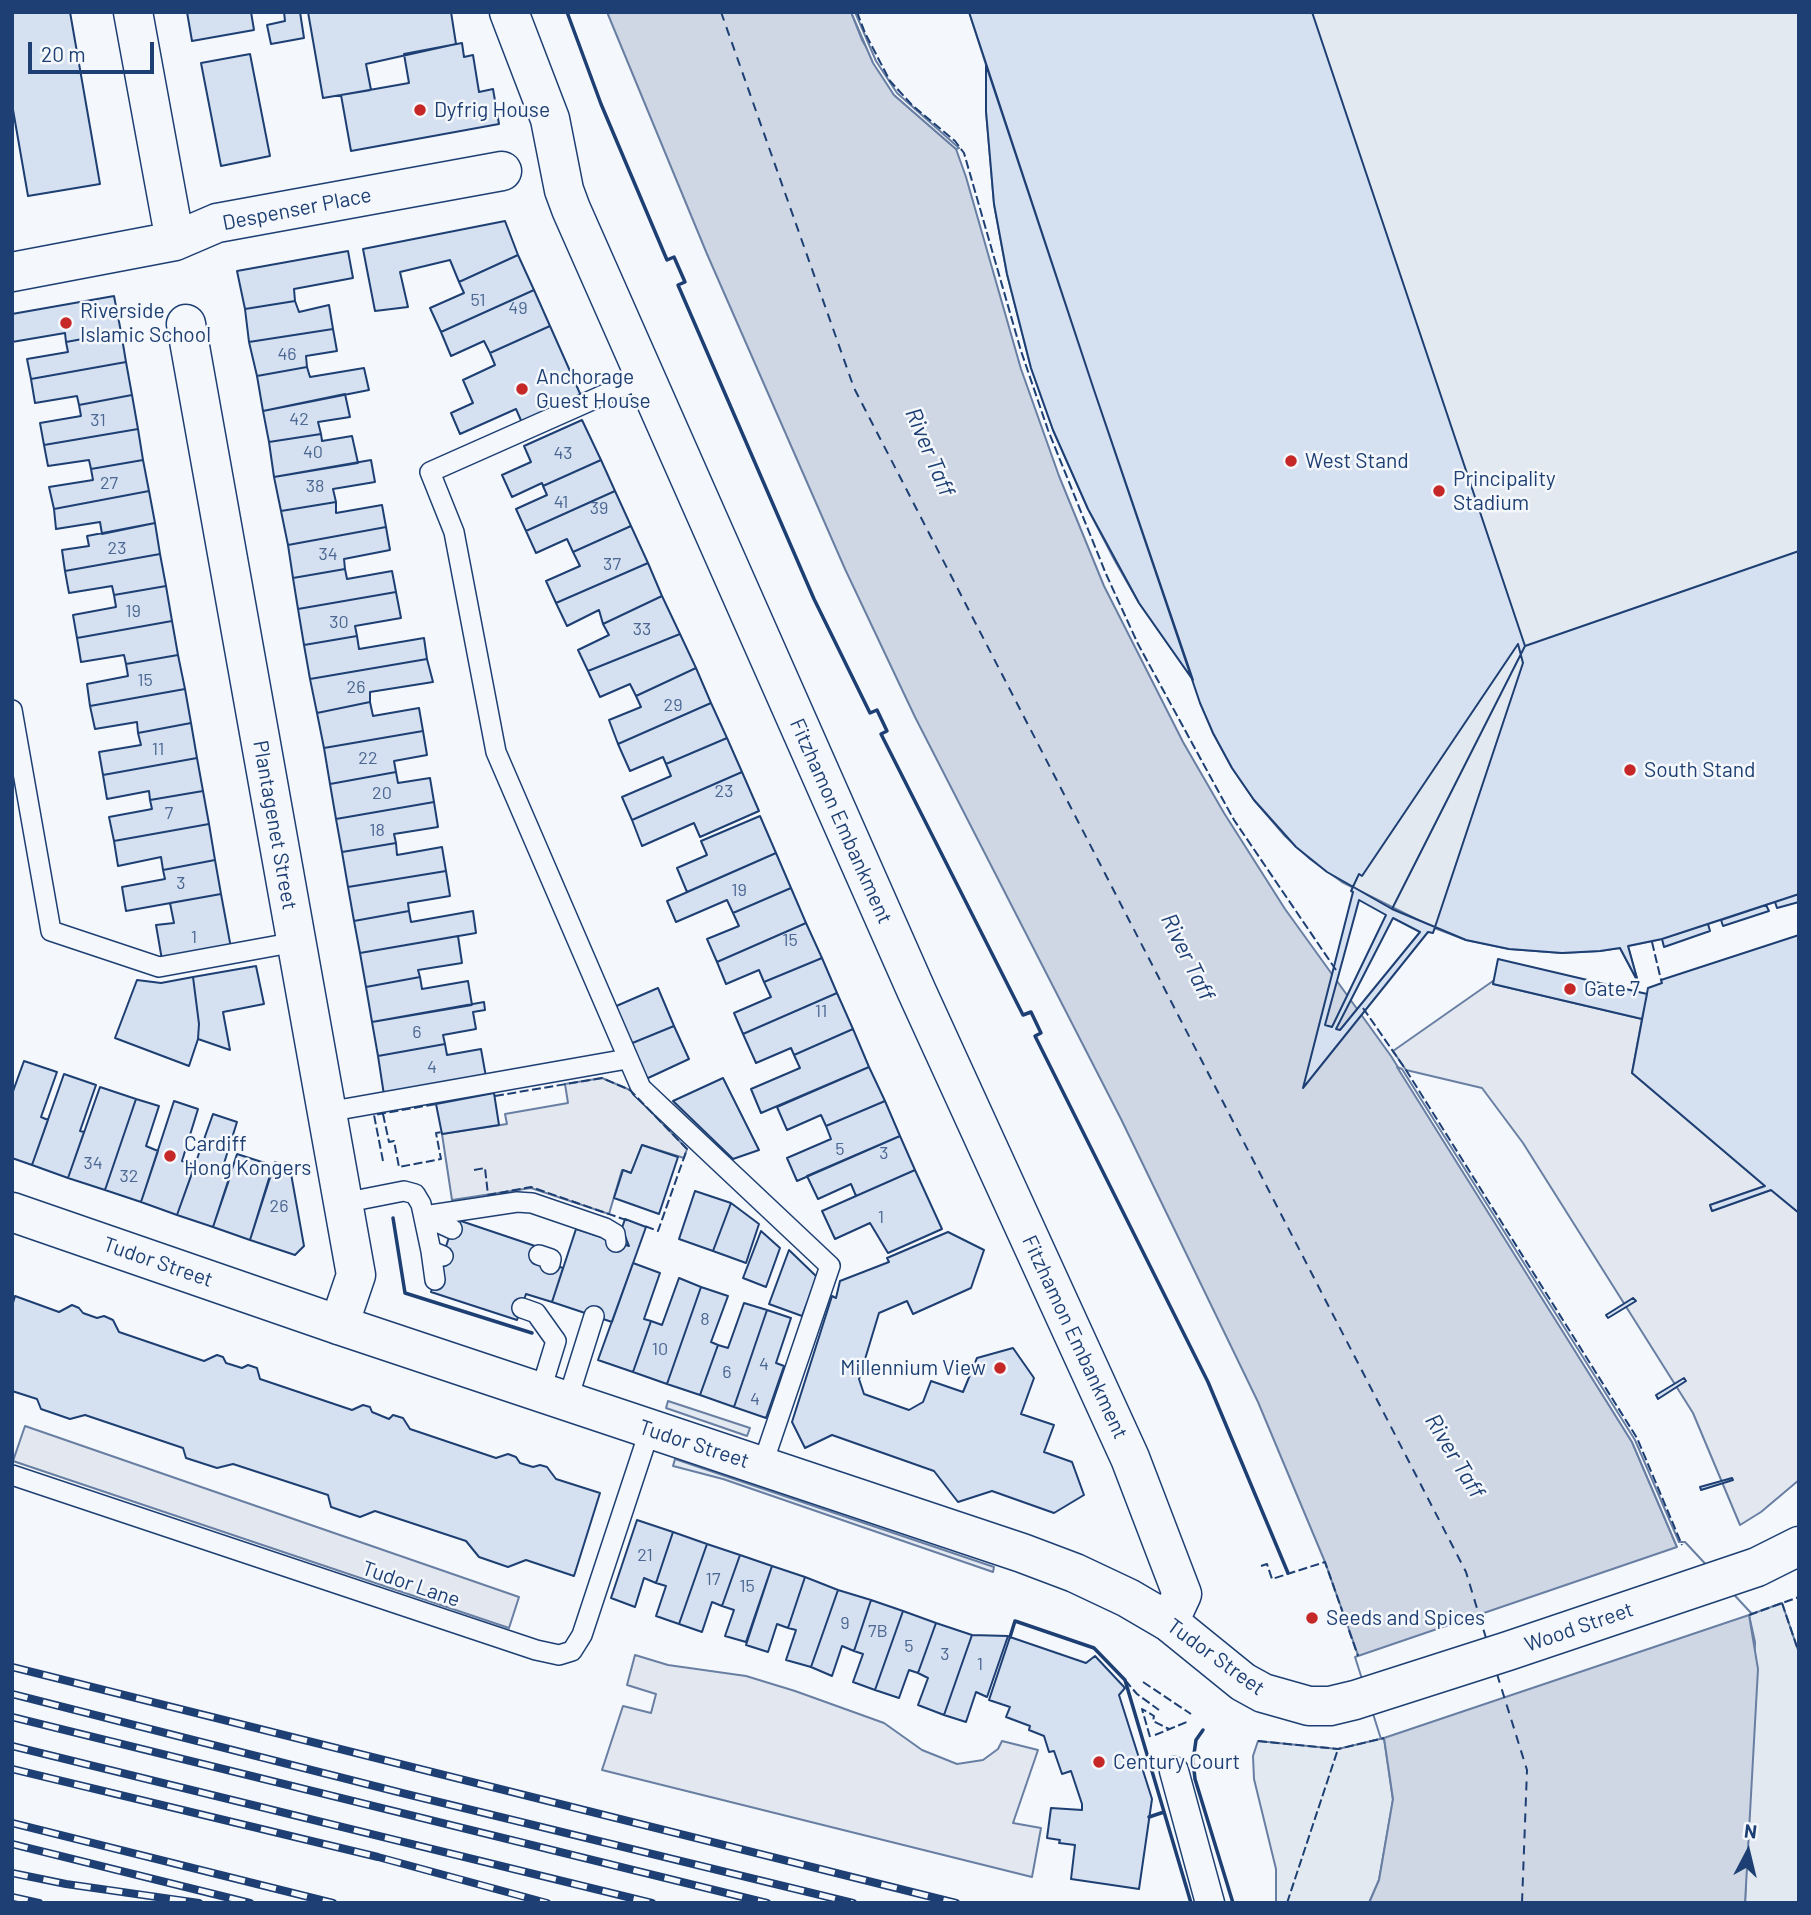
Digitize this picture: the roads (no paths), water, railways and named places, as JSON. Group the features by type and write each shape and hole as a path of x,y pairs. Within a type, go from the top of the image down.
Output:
{"street":[{"path":"133,12 175,241"},
{"name":"Fitzhamon Embankment","path":"509,12 550,119 564,190 571,209 916,992 1130,1458 1182,1594 1170,1622"},
{"name":"Despenser Place","path":"12,272 175,241 217,223 502,171"},
{"name":"Plantagenet Street","path":"186,324 356,1275 339,1325"},
{"name":"Tudor Street","path":"15,1221 339,1325 1022,1553 1075,1573 1170,1622 1243,1682 1262,1693 1309,1706 1330,1706 1355,1700"},
{"name":"Wood Street","path":"1355,1700 1757,1567 1799,1546"},
{"path":"1174,1770 1210,1903"}],"lane":[{"path":"644,377 430,472 454,532 496,752 627,1059 642,1088 830,1266 762,1466"},
{"path":"12,710 51,932 159,967 296,942"},
{"path":"327,1112 627,1059"},
{"path":"343,1203 404,1191 415,1194 421,1204 437,1254 435,1280"},
{"path":"424,1216 517,1202 532,1203 605,1228 615,1234 616,1242"},
{"path":"424,1216 452,1228"},
{"path":"532,1306 556,1341 553,1397"},
{"path":"553,1397 594,1316"},
{"name":"Tudor Lane","path":"12,1475 536,1650 559,1655 572,1651 582,1635 650,1429"}],"water":[{"name":"River Taff","path":"607,12 851,12 862,40 894,95 956,149 1021,369 1059,476 1104,586 1183,742 1285,909 1391,1056 1632,1442 1677,1547 1682,1545 1749,1615 1758,1669 1745,1903 1369,1903 1379,1880 1393,1799 1384,1738 1325,1562 1258,1402 1121,1119 915,717 845,569 707,254"}],"railway":[{"path":"12,1667 956,1903"},
{"path":"12,1694 853,1903"},
{"path":"12,1717 767,1903"},
{"path":"12,1746 652,1903"},
{"path":"12,1769 378,1857 547,1903"},
{"path":"12,1823 333,1903"},
{"path":"12,1844 250,1903"},
{"path":"12,1873 66,1884 199,1903"},
{"path":"12,1897 39,1903"}],"place":[{"name":"Dyfrig House","path":"420,110"},
{"name":"Riverside Islamic School","path":"66,323"},
{"name":"Anchorage Guest House","path":"522,389"},
{"name":"West Stand","path":"1291,461"},
{"name":"Principality Stadium","path":"1439,491"},
{"name":"South Stand","path":"1630,770"},
{"name":"Gate 7","path":"1570,989"},
{"name":"Cardiff Hong Kongers","path":"170,1156"},
{"name":"Millennium View","path":"1000,1368"},
{"name":"Seeds and Spices","path":"1312,1618"},
{"name":"Century Court","path":"1099,1762"}]}
